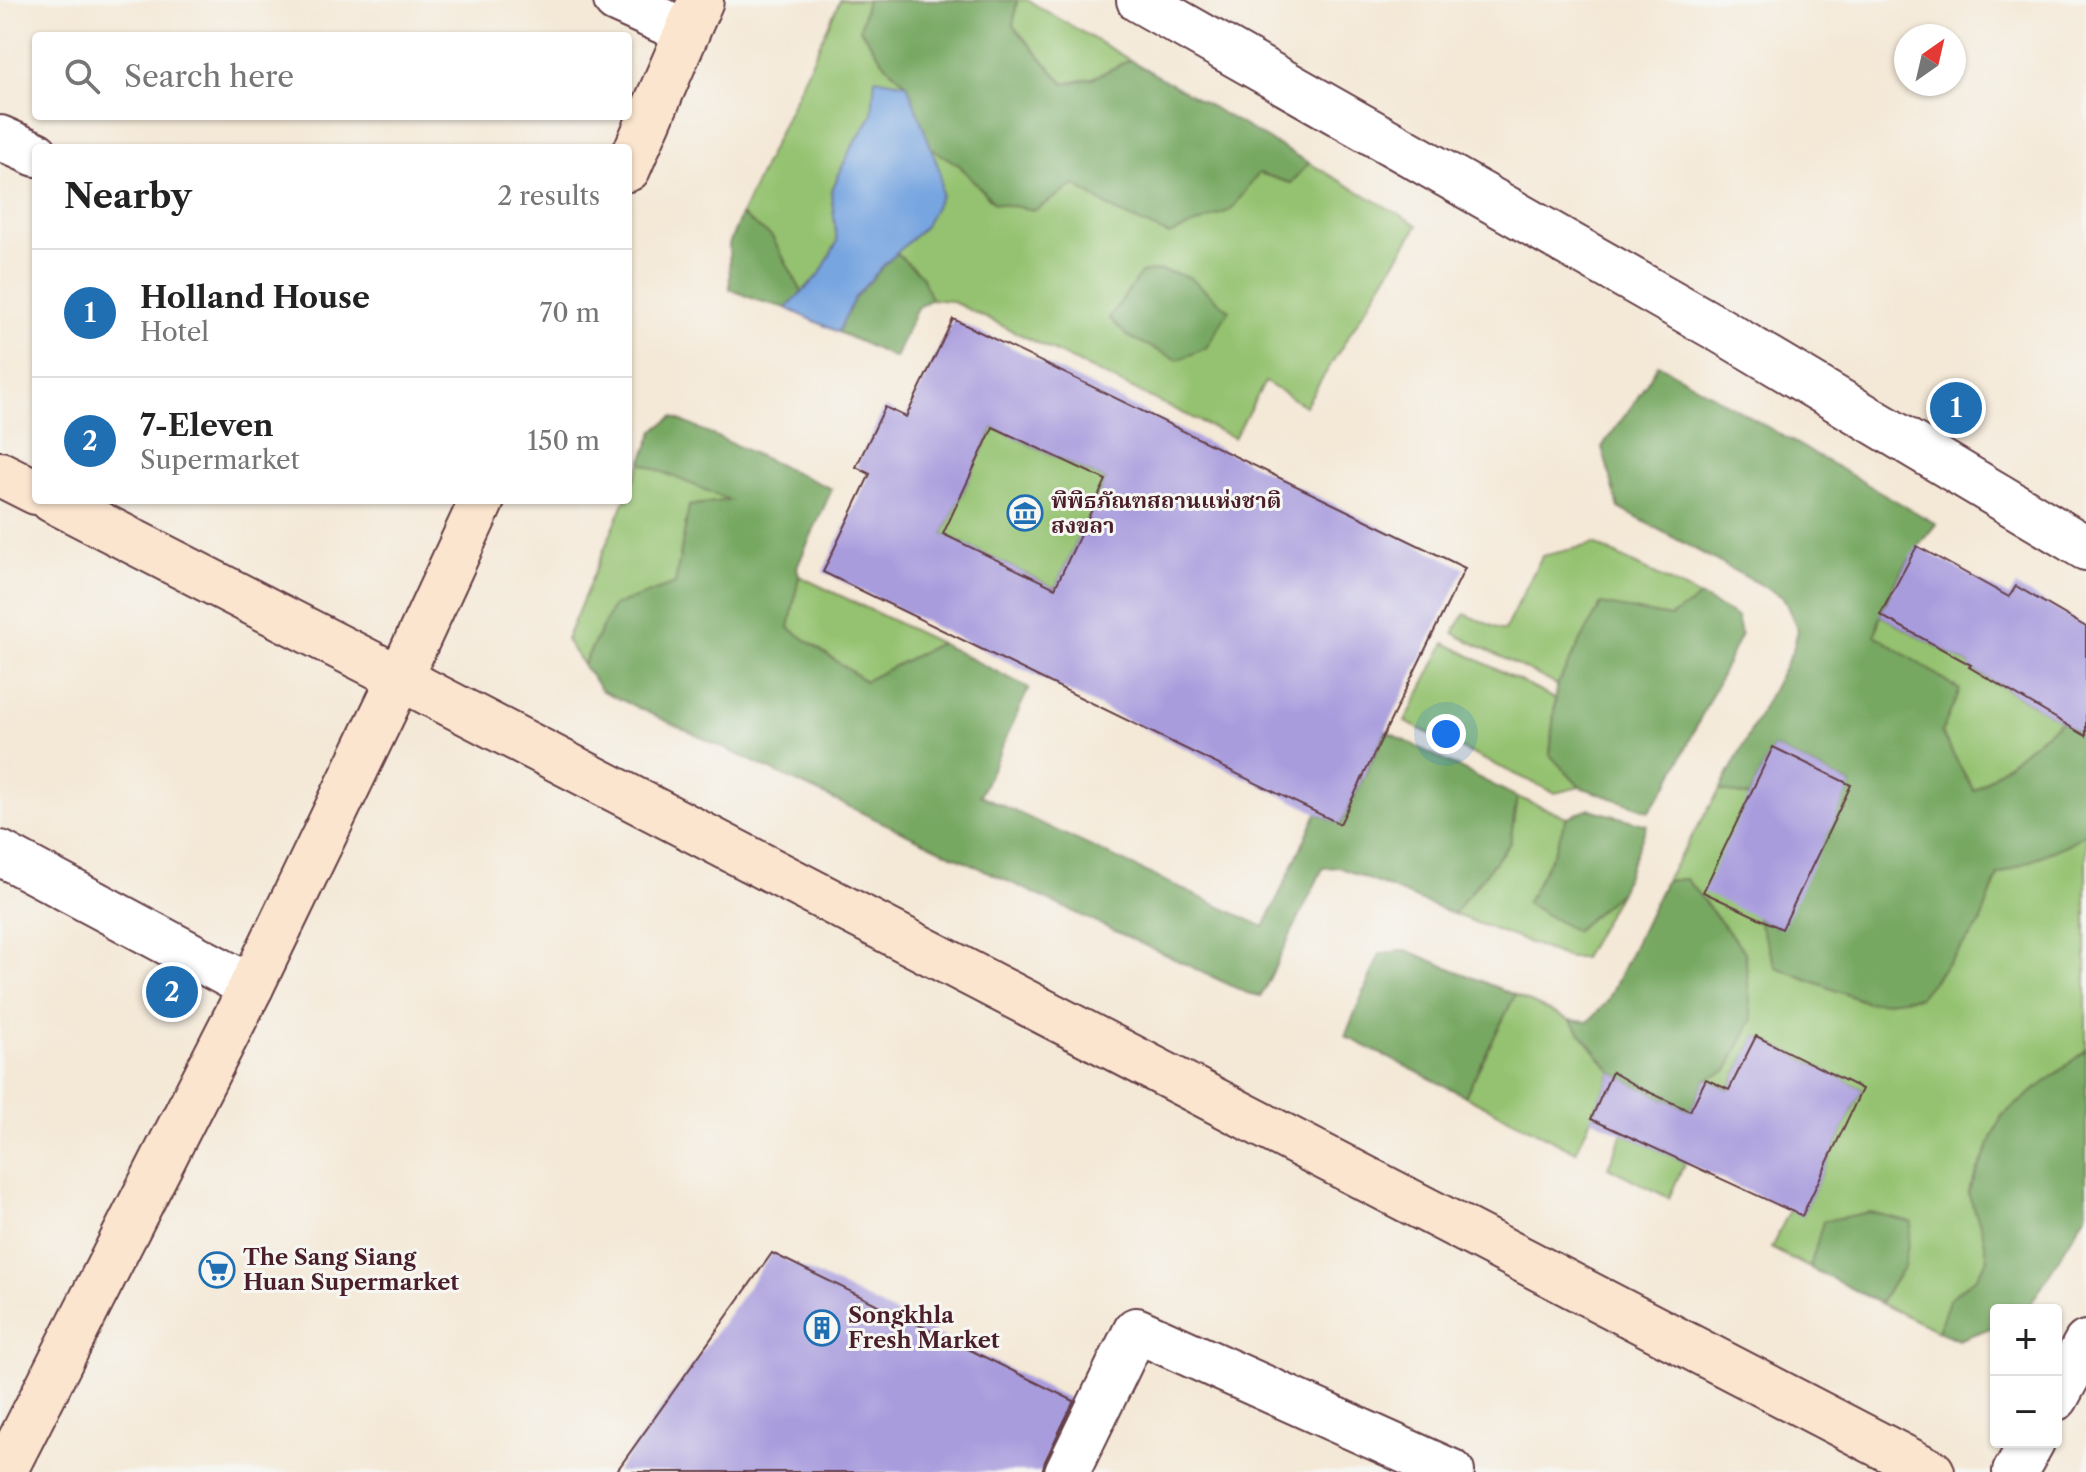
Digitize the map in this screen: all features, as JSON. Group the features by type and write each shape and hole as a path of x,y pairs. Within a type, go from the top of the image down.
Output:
{"street":[{"path":"616,0 694,16 632,160"},
{"path":"1139,0 1720,330 2086,548"},
{"path":"0,138 32,152"},
{"path":"0,474 32,490"},
{"path":"60,504 1932,1472"},
{"path":"4,1472 251,987 480,504"},
{"path":"0,853 251,987"},
{"path":"1067,1472 1136,1330 1452,1472"},
{"path":"2062,1387 2086,1343"},
{"path":"2015,1472 2029,1448"}],"green space":[{"path":"840,0 867,0 860,29 887,66 907,84 875,79 872,115 849,152 831,192 837,242 820,274 802,292 772,237 741,215"},
{"path":"867,0 1017,0 1013,26 1064,84 1093,78 1130,60 1309,163 1291,183 1259,173 1231,210 1169,235 1117,212 1075,185 1035,210 994,203 959,165 931,148 907,84 887,66 860,29"},
{"path":"1017,0 1027,0 1130,60 1093,78 1064,84 1013,26"},
{"path":"931,148 959,165 994,203 1035,210 1075,185 1117,212 1231,210 1259,173 1291,183 1309,163 1418,225 1305,406 1265,382 1234,438 951,301 931,299 921,276 896,253 925,226 940,172"},
{"path":"741,215 772,237 802,292 786,308 730,289 729,244"},
{"path":"896,253 922,276 931,299 917,308 895,358 838,332 855,297"},
{"path":"1161,270 1189,277 1229,310 1206,348 1178,360 1127,336 1109,318 1141,273"},
{"path":"1658,364 1936,524 1899,576 1875,635 1960,690 1941,733 1974,791 2061,721 2086,736 2086,833 1998,875 1979,926 1919,997 1868,1003 1776,967 1757,917 1778,927 1851,785 1773,747 1749,797 1720,790 1793,650 1798,630 1783,597 1619,508 1602,447"},
{"path":"673,417 832,489 797,567 799,576 789,628 865,681 940,643 1029,688 980,795 1264,927 1317,813 1341,824 1386,731 1517,797 1510,843 1453,914 1339,867 1323,868 1261,996 1247,993 602,691 583,665 613,606 675,584 689,506 729,500 641,463 654,431"},
{"path":"993,427 1106,480 1055,588 943,534"},
{"path":"641,463 731,500 689,506 675,584 613,606 583,665 566,640 623,504 632,504 632,484"},
{"path":"1594,544 1701,597 1670,617 1601,604 1557,685 1453,633 1465,614 1504,631 1542,556"},
{"path":"799,576 940,643 865,681 789,628"},
{"path":"1701,597 1737,617 1741,634 1670,781 1649,811 1580,787 1550,755 1557,685 1601,604 1670,617"},
{"path":"1880,615 1971,665 1970,668 2061,721 1974,791 1941,733 1875,635"},
{"path":"1445,643 1555,699 1550,755 1580,787 1555,793 1405,722"},
{"path":"1720,790 1749,797 1757,917 1776,967 1868,1003 1920,997 1979,926 1998,875 2086,833 2086,1050 2002,1116 1968,1193 1982,1229 1988,1259 1975,1278 1950,1298 1938,1331 1880,1303 1904,1266 1824,1221 1810,1268 1771,1248 1790,1210 1802,1215 1862,1089 1756,1036 1729,1090 1706,1079 1686,879 1665,881"},
{"path":"1517,797 1567,817 1553,854 1575,931 1620,892 1583,958 1569,958 1453,914 1510,843"},
{"path":"1590,809 1647,825 1620,892 1575,931 1526,903 1553,854 1567,817"},
{"path":"1686,879 1745,952 1752,1020 1727,1071 1706,1079 1690,1111 1612,1072 1570,1020 1588,1022 1607,1002 1665,881"},
{"path":"1406,950 1515,995 1465,1096 1345,1036 1380,954"},
{"path":"1515,995 1570,1020 1612,1072 1576,1152 1465,1096"},
{"path":"2086,1050 2086,1214 2031,1304 1990,1304 1990,1328 1958,1340 1938,1331 1950,1298 1975,1278 1988,1259 1982,1229 1968,1193 2002,1116"},
{"path":"1623,1133 1685,1162 1669,1198 1608,1167"},
{"path":"1870,1212 1912,1222 1904,1266 1880,1303 1810,1268 1823,1221"}],"water":[{"path":"875,78 907,84 940,172 941,195 925,226 855,297 838,332 786,308 820,274 837,242 831,192 849,152 872,115"}],"building":[{"path":"953,319 1465,568 1340,824 823,572 870,474 856,467 885,407 906,417","holes":["993,427 1106,480 1055,588 943,534"]},
{"path":"1917,546 2009,597 2016,586 2086,627 2086,736 1969,667 1971,665 1880,615"},
{"path":"1773,747 1851,785 1782,929 1703,892"},
{"path":"1756,1036 1862,1089 1802,1216 1591,1119 1612,1072 1690,1111 1706,1079 1729,1090"},
{"name":"Songkhla Fresh Market","path":"772,1253 1074,1401 1042,1472 616,1472"}],"place":[{"name":"Holland House","path":"1956,408"},
{"name":"พิพิธภัณฑสถานแห่งชาติ สงขลา","path":"1025,513"},
{"name":"7-Eleven","path":"172,992"},
{"name":"The Sang Siang Huan Supermarket","path":"217,1270"},
{"name":"Songkhla Fresh Market","path":"822,1328"}]}
